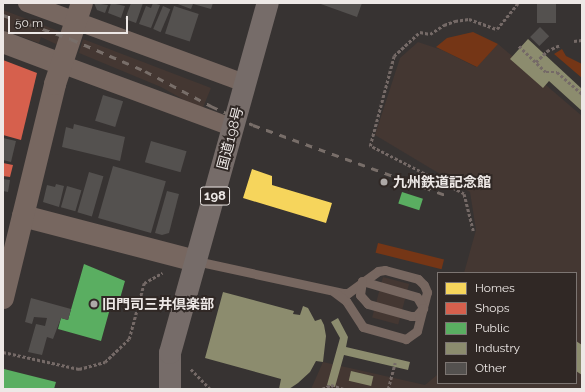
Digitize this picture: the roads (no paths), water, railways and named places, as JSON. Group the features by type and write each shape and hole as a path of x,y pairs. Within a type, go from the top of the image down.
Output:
{"highway":[{"name":"国道198号","path":"170,389 170,353 268,3"}],"street":[{"path":"26,3 80,13 245,83"},
{"path":"3,298 61,64 80,13"},
{"path":"3,42 234,128"},
{"path":"23,216 196,261"}],"lane":[{"path":"196,261 334,292 348,293 362,281 385,270 418,279 424,284 427,292 417,331 412,337 399,339 363,327 346,301 334,292"},
{"path":"362,281 360,295 368,304 411,316 416,316 423,308"},
{"path":"362,281 417,297 423,308"}],"railway":[{"path":"3,15 71,39 145,71 211,106 253,125 448,196"}],"place":[{"name":"九州鉄道記念館","path":"384,182"},
{"name":"旧門司三井倶楽部","path":"94,304"}]}
